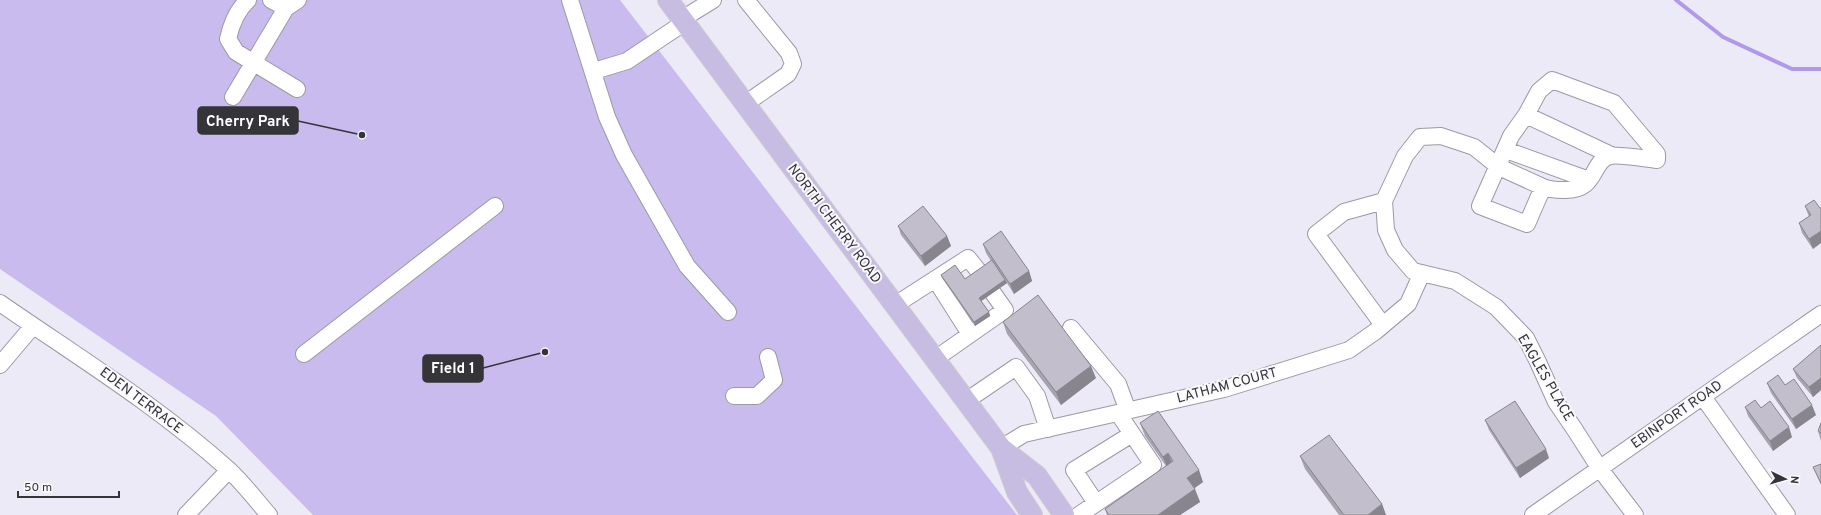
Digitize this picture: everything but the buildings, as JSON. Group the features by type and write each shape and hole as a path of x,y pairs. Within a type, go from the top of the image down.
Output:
{"main road":[{"name":"NORTH CHERRY ROAD","path":"668,0 1001,448 1037,476 1064,515"},
{"name":"NORTH CHERRY ROAD","path":"1001,448 1017,492 1032,515"}],"street":[{"path":"248,0 243,5 231,26 228,39 236,52 254,61 297,89"},
{"path":"233,97 254,61 292,4 271,0"},
{"path":"570,0 594,71 607,117 624,155 687,266 728,312"},
{"path":"594,71 627,61 713,0"},
{"path":"745,104 788,74 793,64 789,54 746,0"},
{"path":"1526,115 1611,155 1657,160 1657,154 1614,103 1552,80 1539,92 1526,115 1511,136 1499,167 1480,206 1527,224 1543,188 1573,190 1585,186 1604,158 1611,155"},
{"name":"EAGLES PLACE","path":"1543,188 1499,167 1474,147 1441,136 1420,137 1405,156 1384,201 1386,230 1395,250 1413,271 1455,281 1496,307 1526,338 1556,402 1576,430 1600,469 1635,515"},
{"path":"1506,150 1589,180"},
{"path":"1383,326 1316,234 1344,212 1384,201"},
{"path":"304,354 495,206"},
{"path":"895,305 968,258 979,272 964,280"},
{"name":"LATHAM COURT","path":"1001,448 1024,434 1224,389 1349,350 1383,326 1408,304 1422,273"},
{"path":"935,279 947,291 960,311 970,334"},
{"path":"935,359 1005,310 990,298"},
{"name":"EDEN TERRACE","path":"0,303 129,390 229,470 269,515"},
{"name":"EBINPORT ROAD","path":"1533,515 1821,314"},
{"path":"0,365 33,326"},
{"path":"1071,328 1118,384 1123,412 1132,434 1153,465 1078,515"},
{"path":"734,396 758,396 774,380 768,357"},
{"path":"966,401 1016,368 1037,396 1048,428"},
{"path":"1703,397 1787,515"},
{"path":"1096,503 1074,470 1132,434"},
{"path":"186,515 229,470"}],"shaded area":[{"path":"0,0 620,0 1017,515 313,515 216,416 0,269"}],"waterway":[{"path":"1676,0 1723,37 1792,69 1821,69"}],"place":[{"name":"Cherry Park","path":"362,135"},
{"name":"Field 1","path":"545,352"}]}
